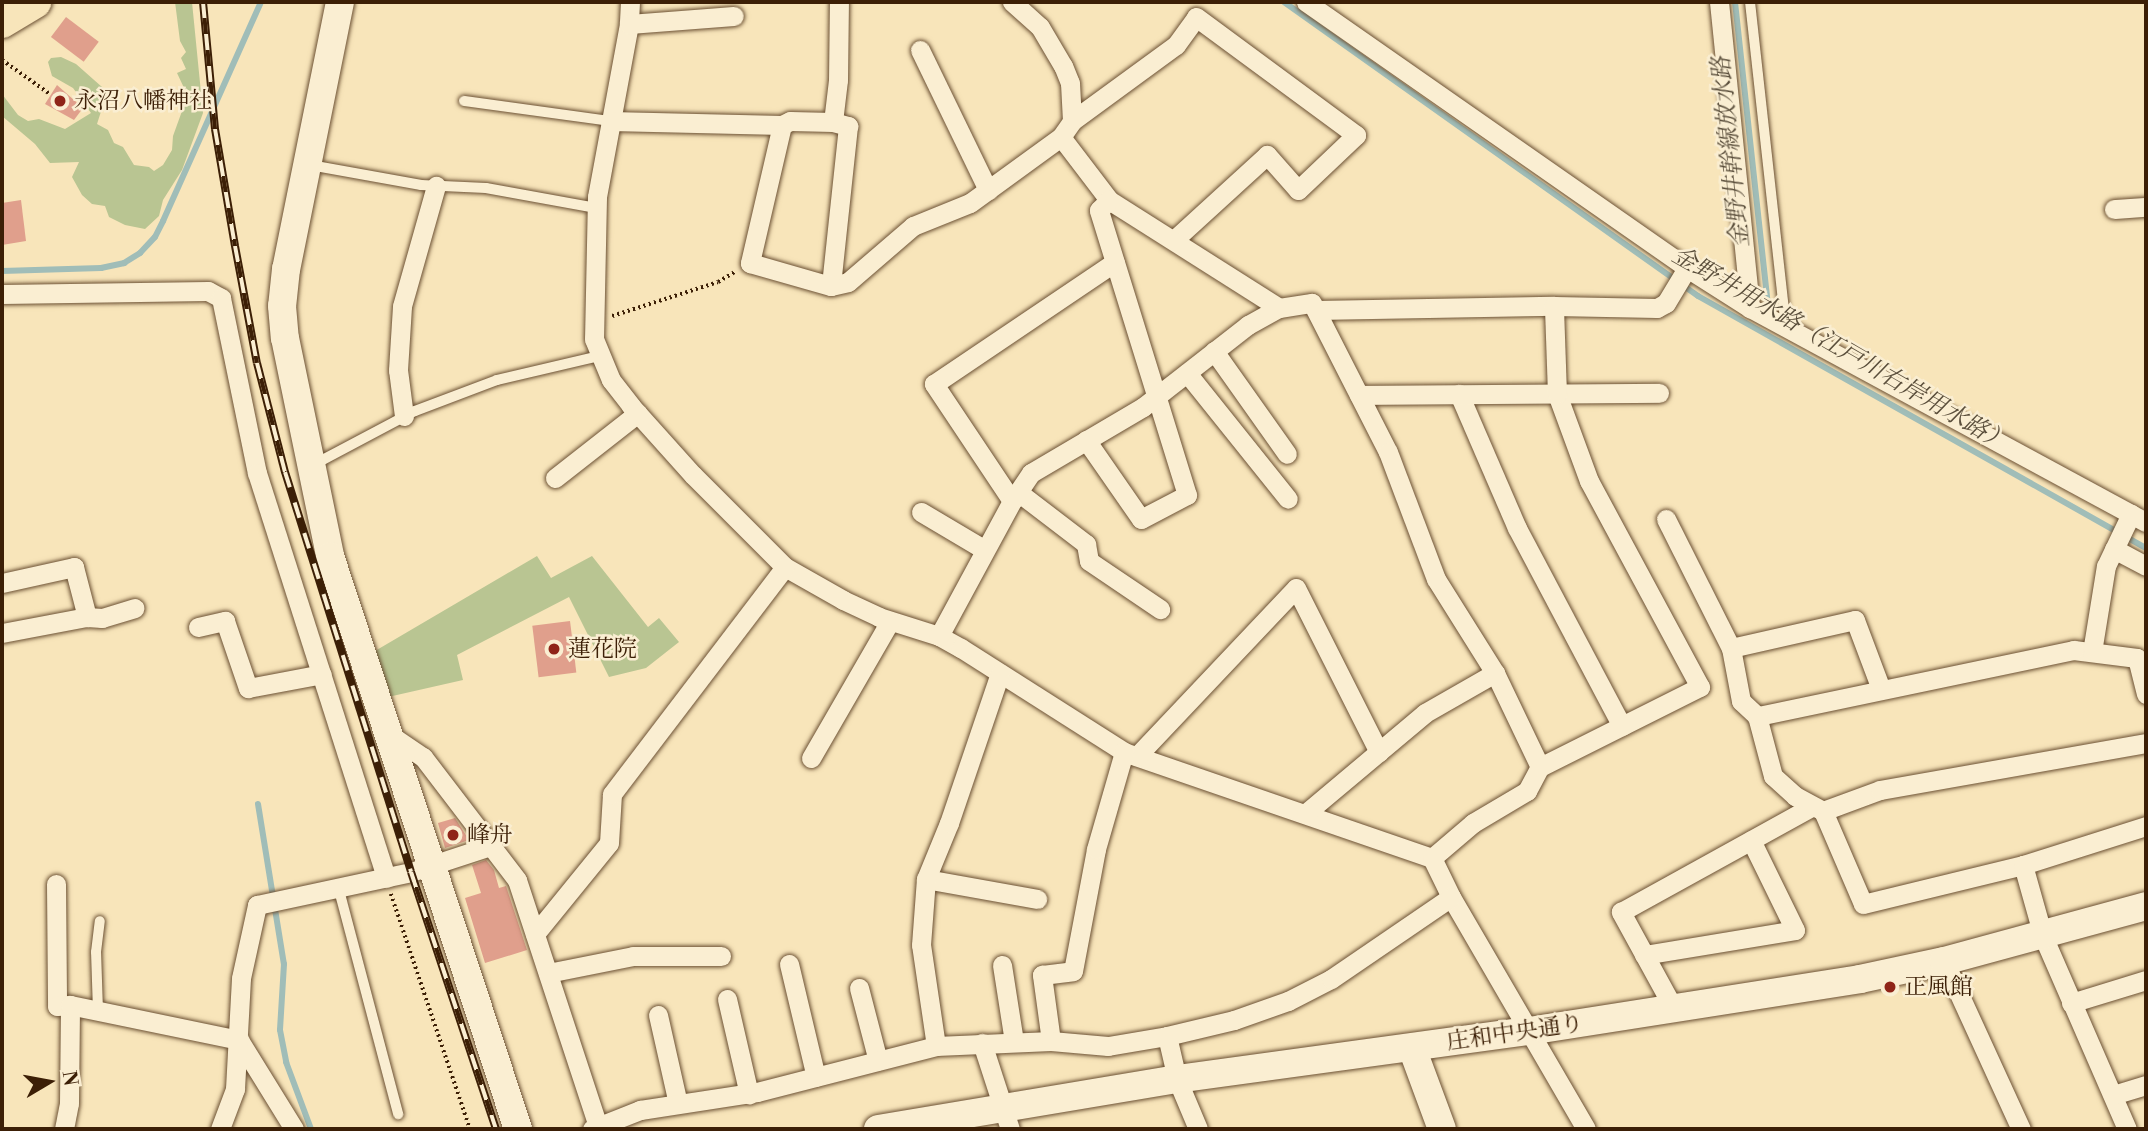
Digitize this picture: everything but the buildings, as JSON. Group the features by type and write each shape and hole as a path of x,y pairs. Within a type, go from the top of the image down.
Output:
{"main road":[{"path":"2,22 35,2"}],"street":[{"path":"340,2 286,269 282,306 285,338 309,467 330,556 518,1129"},
{"path":"630,2 629,24 596,208 594,322 599,356 611,380 638,413 693,475 785,567 843,600 890,621 939,636 1131,754 1432,858 1451,897 1586,1129"},
{"path":"833,122 838,80 839,2"},
{"path":"1012,2 1040,27 1063,66 1070,83 1072,121"},
{"path":"1306,2 1687,268 1750,308 2138,518 2114,549 2106,566 2092,652"},
{"path":"1719,2 1750,308"},
{"path":"629,24 734,16"},
{"path":"782,125 750,264 831,286 848,282 913,226 970,203 1061,137 1072,121 1176,45 1196,16 1356,135 1298,190 1267,155 1175,239"},
{"path":"920,50 988,190"},
{"path":"610,121 782,125 790,121 833,122 848,126 831,286"},
{"path":"1061,137 1109,200 1175,239 1279,308"},
{"path":"404,416 398,370 402,306 436,186"},
{"path":"1086,440 1140,519 1187,495 1099,210 1109,200"},
{"path":"2114,209 2146,208"},
{"path":"1115,262 934,384 1015,496 1086,544 1089,561 1160,609"},
{"path":"1316,310 1554,306 1657,308 1667,303 1687,268"},
{"path":"2,293 208,291 221,298 257,473 386,878"},
{"path":"939,636 1015,496 1031,473 1155,397 1248,325 1279,308 1311,303 1388,452 1436,579 1495,673 1540,767"},
{"path":"1432,858 1473,823 1527,791 1540,767 1700,687 1589,481 1557,394 1554,306"},
{"path":"1214,351 1287,454"},
{"path":"1187,373 1288,499"},
{"path":"1359,395 1659,393"},
{"path":"1459,394 1517,528 1622,726"},
{"path":"555,478 638,413"},
{"path":"920,512 985,550"},
{"path":"1666,519 1731,648 1741,701 1757,716 1773,776 1818,809 1863,904 2023,865 2146,826"},
{"path":"2114,549 2146,566"},
{"path":"2,583 74,567 87,617"},
{"path":"536,934 608,843 612,794 785,567"},
{"path":"1051,1041 1042,975 1073,971 1096,849 1131,754 1296,588 1379,752"},
{"path":"2,632 87,617 102,618 134,608"},
{"path":"1731,648 1855,620 1881,689"},
{"path":"198,627 225,621 248,688 323,674"},
{"path":"811,758 890,621"},
{"path":"1757,716 2074,650 2137,658 2146,694"},
{"path":"936,1046 920,945 926,879 949,823 1000,673"},
{"path":"1306,813 1425,713 1495,673"},
{"path":"390,735 423,757 493,845 517,880 596,1128 640,1110 749,1094 936,1046 1051,1041 1108,1046 1167,1036 1234,1020 1288,1001 1331,979 1451,897"},
{"path":"1674,1009 1621,912 1751,841 1818,809 1880,790 2146,743"},
{"path":"1644,955 1795,930 1751,841"},
{"path":"220,1129 235,1089 241,978 257,905 339,890 433,865 493,845"},
{"path":"2023,865 2043,936 2127,1129"},
{"path":"926,879 1037,899"},
{"path":"55,884 57,1006 70,1005 239,1040 295,1129"},
{"name":"庄和中央通り","path":"878,1129 1007,1119 1177,1079 1529,1031 1860,979 2043,936 2146,906"},
{"path":"548,973 633,956 721,956"},
{"path":"1944,961 2021,1129"},
{"path":"789,964 816,1077"},
{"path":"1002,965 1014,1042"},
{"path":"2071,1003 2146,979"},
{"path":"859,988 878,1061"},
{"path":"727,999 749,1094"},
{"path":"64,1129 69,1103 70,1005"},
{"path":"659,1015 678,1104"},
{"path":"1167,1036 1177,1079 1198,1129"},
{"path":"982,1043 1007,1119"},
{"path":"1412,1048 1442,1129"},
{"path":"2113,1095 2146,1085"}],"lane":[{"path":"1750,2 1786,327"},
{"path":"464,101 610,121"},
{"path":"306,164 436,186 486,188 596,208"},
{"path":"309,467 404,416 497,380 599,356"},
{"path":"339,890 398,1114"},
{"path":"98,1011 96,951 100,921"}],"path":[{"path":"2,60 50,94"},
{"path":"594,322 718,282 750,264"},
{"path":"386,878 470,1129"}],"green space":[{"path":"175,2 192,2 203,113 182,170 163,200 159,216 145,229 125,225 109,217 105,206 92,204 82,195 72,177 79,162 50,163 35,144 2,116 2,94 18,115 28,121 39,119 65,129 91,113 73,88 52,76 48,62 51,58 61,57 76,64 102,87 105,99 97,124 108,130 114,143 123,147 134,165 149,167 154,171 163,165 172,150 173,136 186,100 185,90 177,73 186,69 181,58 186,52 180,41"},
{"path":"537,556 551,578 592,556 648,627 659,618 679,642 646,668 609,677 569,597 457,655 463,680 388,697 375,651"}],"waterway":[{"name":"金野井用水路（江戸川右岸用水路）","path":"2,271 101,268 124,263 140,253 155,237 163,221 261,2"},
{"name":"金野井用水路（江戸川右岸用水路）","path":"1284,2 1698,296 2146,548"},
{"name":"金野井幹線放水路","path":"1735,2 1769,314"},
{"path":"258,804 284,964 280,1030 286,1062 311,1129"}],"railway":[{"path":"203,2 215,129 235,246 257,363 285,472 411,872 496,1129"}],"place":[{"name":"永沼八幡神社","path":"60,101"},
{"name":"蓮花院","path":"554,649"},
{"name":"峰舟","path":"453,835"},
{"name":"正風館","path":"1890,987"}]}
